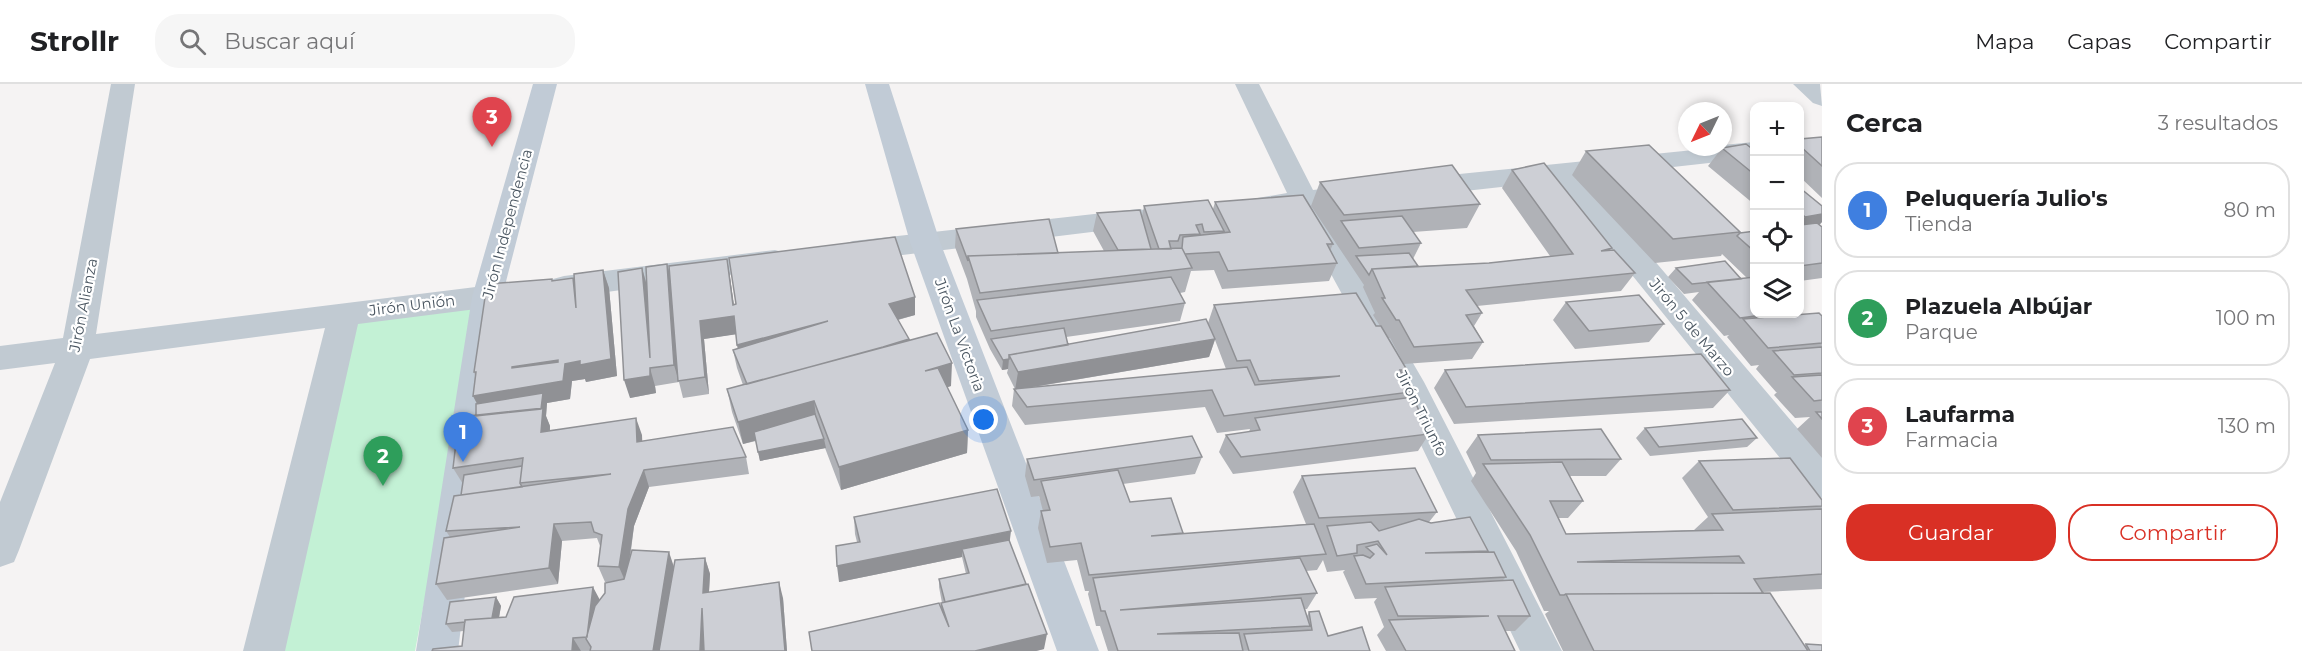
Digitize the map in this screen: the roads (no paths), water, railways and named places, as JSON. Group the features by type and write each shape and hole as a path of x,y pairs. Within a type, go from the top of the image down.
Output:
{"street":[{"name":"Jirón Alianza","path":"0,550 78,346 123,84"},
{"name":"Jirón Independencia","path":"436,651 487,297 545,84"},
{"name":"Jirón La Victoria","path":"877,84 925,242 1078,651"},
{"name":"Jirón Triunfo","path":"1247,84 1304,200 1412,391 1541,651"},
{"path":"1805,84 1822,98"},
{"path":"1233,208 1750,151"},
{"name":"Jirón 5 de Marzo","path":"1563,171 1822,483"},
{"name":"Jirón Unión","path":"0,358 78,346 925,242 1162,216"},
{"path":"264,651 345,313"}],"place":[{"name":"Laufarma","path":"492,147"},
{"name":"Peluquería Julio's","path":"463,462"},
{"name":"Plazuela Albújar","path":"383,486"}]}
